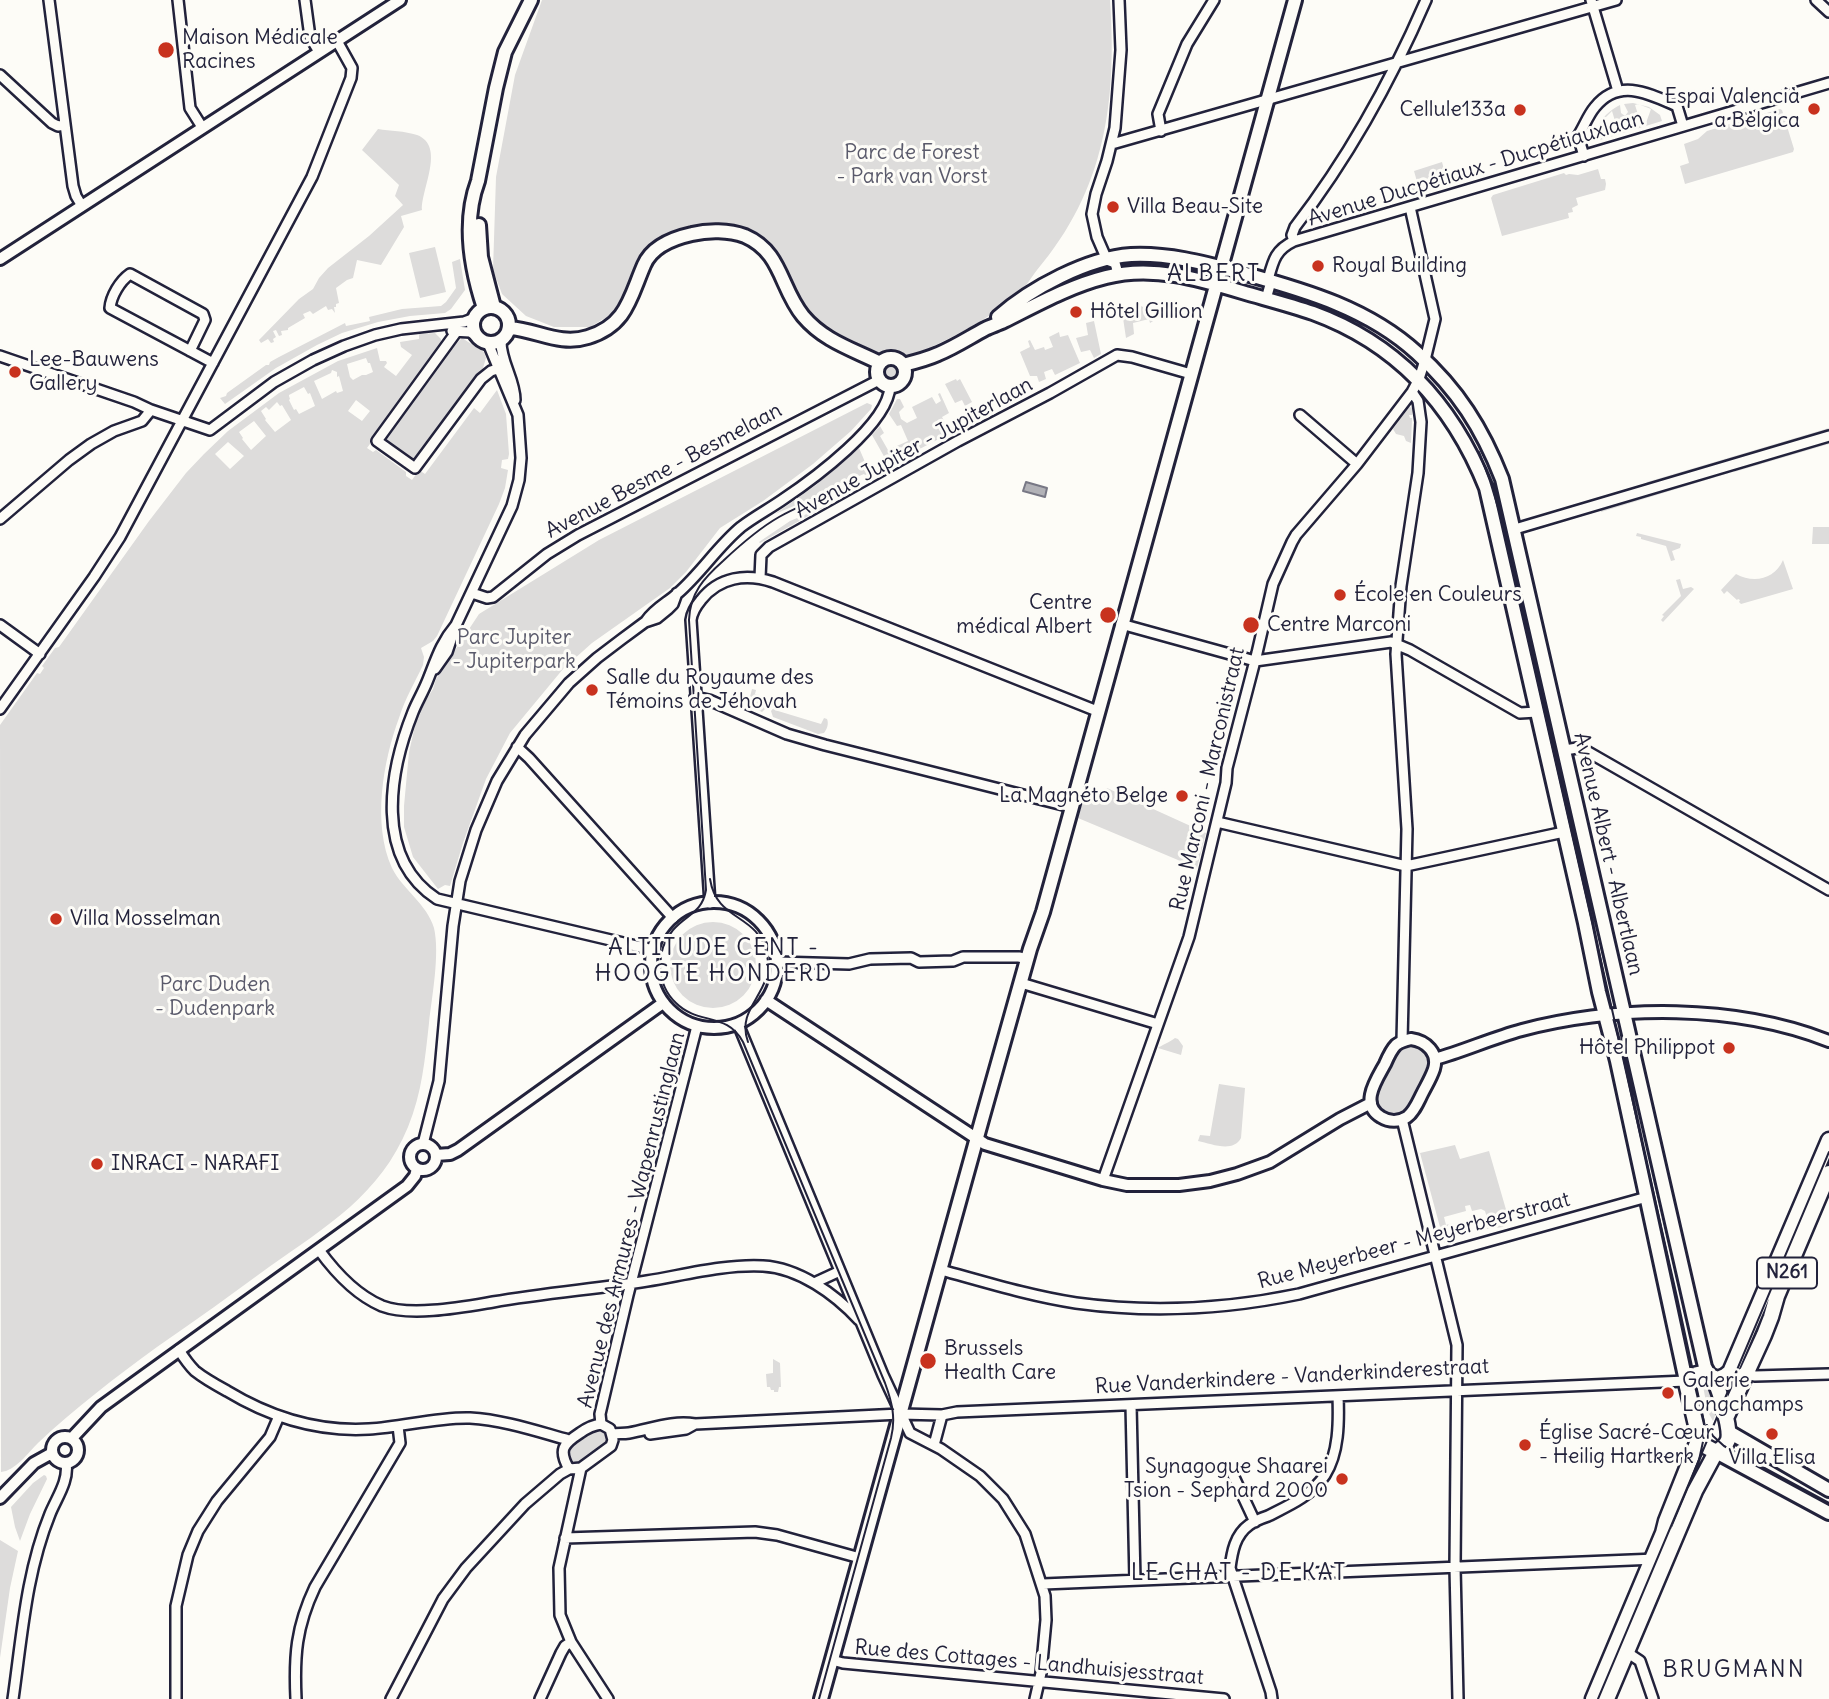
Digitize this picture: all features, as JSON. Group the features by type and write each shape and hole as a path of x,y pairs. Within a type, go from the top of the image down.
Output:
{"main road":[{"path":"484,311 500,309 508,317 508,333 488,340 473,324 484,311 484,274 480,250 481,196 478,181 505,52 531,0"},
{"path":"821,1699 1027,959 1043,912 1295,0"},
{"path":"510,328 565,340 594,335 620,317 644,268 679,238 699,232 733,232 757,243 773,258 791,299 812,326 841,345 880,363"},
{"path":"988,327 1027,295 1078,269 1107,260 1133,255 1170,256 1221,267"},
{"name":"Avenue Albert - Albertlaan","path":"1221,267 1309,292 1343,305 1391,332 1425,360 1452,390 1480,429 1502,479 1515,529 1705,1367 1710,1376"},
{"path":"903,365 939,354 1074,286 1114,275 1160,273 1194,278 1216,285"},
{"name":"Avenue Albert - Albertlaan","path":"1216,285 1312,313 1360,334 1390,354 1419,379 1446,413 1462,437 1486,488 1647,1197 1686,1381"},
{"path":"888,358 896,359 903,365 905,373 897,384 885,383 877,371 880,363 888,358"},
{"name":"N261","path":"1730,1372 1818,1198 1829,1140"},
{"name":"N261","path":"1727,1425 1829,1173"},
{"path":"1730,1372 1718,1379 1698,1373 1686,1381 1703,1445 1829,1513"},
{"path":"1593,1699 1621,1649 1658,1560 1716,1452 1728,1440 1727,1425 1716,1384 1710,1376"},
{"path":"1727,1425 1829,1490"},
{"path":"1658,1560 1666,1521 1699,1438"},
{"path":"1607,1699 1621,1649"}],"street":[{"path":"49,0 73,186 82,206"},
{"path":"178,0 190,108 202,127"},
{"path":"305,0 310,37 319,52"},
{"path":"0,259 400,0"},
{"path":"1114,275 1115,263 1107,260 1097,237 1092,214 1115,128 1121,76 1119,0"},
{"path":"1161,131 1158,114 1187,44 1214,0"},
{"path":"1266,299 1270,285 1268,280 1278,253 1283,246 1294,241 1295,227 1334,174 1366,122 1398,62 1426,0"},
{"path":"1112,144 1580,10 1592,3 1616,0"},
{"path":"1816,0 1829,12"},
{"path":"1592,3 1618,91"},
{"path":"0,709 120,537 312,177 351,78 352,68 337,41"},
{"path":"0,75 52,123 65,125"},
{"name":"Avenue Ducpétiaux - Ducpétiauxlaan","path":"1294,241 1829,83"},
{"path":"1584,156 1578,136 1595,106 1618,91 1643,91 1677,106 1684,125"},
{"path":"1410,207 1435,319 1419,379"},
{"path":"190,351 205,320 203,314 130,274 124,278 110,308 190,351 213,363"},
{"path":"0,356 211,430 274,383 313,360 375,335 401,329 464,322 484,311"},
{"path":"426,327 470,332 488,340 515,393 521,458 512,506 456,625 444,638 413,712 399,759 393,808 394,836 401,859 414,880 437,899 653,950"},
{"path":"457,331 377,441 415,468 481,379 502,367"},
{"name":"Avenue Jupiter - Jupiterlaan","path":"760,578 761,555 769,547 1117,355 1191,374"},
{"name":"Rue Marconi - Marconistraat","path":"1102,1180 1189,937 1226,783 1227,768 1273,584 1296,535 1357,464 1419,379"},
{"path":"423,1144 439,1081 461,875 497,781 517,747 569,683 645,622 652,612 677,593 743,526 818,474 851,445 878,416 887,399 885,383"},
{"name":"Avenue Besme - Besmelaan","path":"472,593 487,598 493,597 547,554 578,535 885,383"},
{"path":"1402,1041 1406,802 1397,643 1401,586 1418,473 1420,411 1412,392"},
{"path":"0,519 91,444 142,421 151,410"},
{"path":"1300,415 1357,464"},
{"path":"1515,529 1829,436"},
{"path":"710,903 691,615 713,588 726,581 740,577 760,578 1097,711"},
{"path":"1121,624 1255,661 1397,643 1520,713 1537,712"},
{"path":"0,625 40,653"},
{"path":"695,697 709,700 787,734 1071,807"},
{"path":"517,747 673,918"},
{"path":"1565,750 1583,749 1829,890"},
{"path":"1217,822 1406,866 1564,832"},
{"path":"710,903 737,907 756,918 768,932 777,962 775,981 766,1000 750,1017 738,1024 721,1028 697,1026 676,1015 663,1003 653,978 653,950 660,934 673,918 697,905 710,903"},
{"path":"777,962 849,964 870,959 911,958 919,962 953,961 962,957 1027,959"},
{"path":"1021,983 1158,1024"},
{"path":"766,1000 985,1144 1102,1180 1127,1185 1200,1182 1237,1174 1270,1162 1371,1103"},
{"path":"436,1155 450,1154 458,1150 663,1003"},
{"path":"1435,1059 1519,1031 1568,1020 1645,1012 1699,1013 1741,1018 1829,1041"},
{"path":"738,1024 910,1433 953,1456 980,1475 1003,1499 1025,1534 1045,1596 1046,1620 1040,1681 1035,1699"},
{"name":"Avenue des Armures - Wapenrustinglaan","path":"601,1424 600,1414 697,1026"},
{"path":"1411,1039 1423,1042 1431,1049 1435,1059 1434,1070 1415,1108 1407,1117 1391,1121 1382,1118 1373,1109 1371,1092 1393,1048 1402,1041 1411,1039"},
{"path":"1402,1119 1457,1345 1455,1567 1458,1699"},
{"path":"423,1144 430,1146 436,1155 432,1167 417,1170 412,1166 409,1154 412,1149 423,1144"},
{"path":"72,1438 101,1407 407,1186 417,1170"},
{"name":"Rue Meyerbeer - Meyerbeerstraat","path":"941,1270 1073,1303 1193,1308 1256,1302 1299,1294 1647,1197"},
{"path":"319,1250 355,1289 383,1306 414,1311 471,1306 729,1268 764,1266 791,1272 814,1283 862,1324"},
{"path":"814,1283 841,1271"},
{"path":"179,1350 190,1366 209,1381 248,1403 279,1416 323,1427 353,1429 398,1426 424,1420 470,1418 507,1423 569,1440"},
{"path":"1730,1372 1755,1376 1829,1374"},
{"name":"Rue Vanderkindere - Vanderkinderestraat","path":"695,1424 1686,1381"},
{"path":"1272,1699 1230,1568 1235,1545 1237,1538 1248,1525 1293,1504 1308,1494 1325,1475 1336,1443 1338,1396"},
{"path":"1131,1405 1135,1580"},
{"path":"934,1445 943,1415"},
{"path":"176,1699 176,1606 188,1555 198,1531 217,1501 270,1437 279,1416"},
{"path":"612,1434 626,1434 660,1425 686,1422 695,1424"},
{"path":"569,1469 563,1457 564,1447 569,1440 592,1426 601,1424 610,1429 613,1440 611,1446"},
{"path":"391,1699 443,1599 466,1568 524,1504 569,1469 582,1468 611,1446 627,1439 661,1431 686,1429 695,1424"},
{"path":"296,1699 294,1661 306,1606 400,1443 398,1426"},
{"path":"72,1438 78,1447 77,1455 66,1463 56,1459 52,1453 57,1439 72,1438"},
{"path":"0,1498 34,1463 52,1453"},
{"path":"13,1699 35,1558 66,1476 66,1463"},
{"path":"582,1468 559,1567 560,1615 571,1642 607,1699"},
{"path":"1233,1475 1255,1522"},
{"path":"565,1538 755,1532 777,1535 860,1558"},
{"path":"1043,1584 1658,1560"},
{"path":"540,1699 561,1653 571,1642"},
{"path":"1621,1649 1640,1661 1653,1699"},
{"name":"Rue des Cottages - Landhuisjesstraat","path":"832,1660 1224,1699"},
{"path":"1117,1689 1117,1699"}],"green space":[{"name":"Parc de Forest - Park van Vorst","path":"542,0 1110,0 1111,74 1102,143 1078,208 1060,240 1023,289 987,317 929,350 908,356 878,354 834,335 813,320 776,255 738,229 717,224 680,229 660,239 642,256 628,289 612,314 590,327 554,327 526,316 502,294 493,270 496,177 515,75"},
{"path":"1624,104 1638,104 1635,105 1641,124 1646,123 1651,109 1640,105 1649,107 1660,115 1662,121 1597,139 1598,128 1600,123 1606,115 1620,105 1621,113 1625,116 1628,112","holes":["1612,111 1618,131 1613,132 1600,123"]},
{"path":"1780,109 1793,152 1685,184 1680,166 1689,163 1684,144 1698,139 1707,131"},
{"path":"378,129 417,135 426,141 430,148 430,169 422,210 401,216 404,227 381,265 357,260 353,278 336,288 339,303 334,307 335,313 326,306 313,314 310,311 303,314 305,318 288,330 281,331 282,335 279,336 276,330 273,331 276,337 274,342 271,343 268,339 261,343 259,340 299,299 313,289 328,268 403,205 395,196 399,185 362,150"},
{"path":"1442,162 1446,177 1457,174 1459,180 1444,185 1440,179 1442,186 1411,195 1409,188 1418,185 1414,171"},
{"path":"1598,169 1601,179 1605,179 1605,190 1576,198 1578,205 1572,208 1573,212 1568,213 1569,218 1502,236 1491,198 1493,195 1564,173 1578,175"},
{"path":"435,247 446,292 420,298 409,253"},
{"path":"460,259 465,290 445,313 378,322 342,333 276,368 225,404 220,398 270,362 345,323 346,326 370,321 369,317 402,309 441,306 456,288 452,262"},
{"path":"1153,259 1202,267 1200,274 1161,268 1122,268 1119,264"},
{"path":"1146,306 1147,311 1147,306 1162,307 1161,316 1150,323 1149,319 1133,323 1134,334 1126,338 1123,318 1132,316 1130,307"},
{"path":"1094,321 1101,354 1094,358 1090,350 1081,352 1076,338 1088,335 1086,323"},
{"path":"1059,332 1060,337 1068,335 1080,363 1055,375 1052,369 1044,372 1046,379 1039,382 1037,376 1030,376 1020,352 1030,347 1030,340 1035,350 1053,347 1049,337"},
{"name":"Parc Duden - Dudenpark","path":"435,333 441,339 441,347 367,448 373,452 376,450 406,472 406,476 412,480 419,470 425,474 474,408 480,413 497,390 506,414 509,454 508,459 502,460 501,468 508,470 499,504 437,636 421,648 423,665 401,711 384,773 381,813 386,851 397,876 431,919 436,938 435,975 426,1050 413,1114 383,1172 350,1207 126,1370 66,1417 16,1465 1,1472 0,725 186,473 228,431 279,393 338,361 377,348 380,361 387,363 384,367 396,376 412,355 401,347 400,342 419,339 419,334","holes":["366,358 373,372 353,380 347,364","332,370 337,372 343,391 336,391 322,399 314,381","304,387 308,394 310,393 315,406 299,414 294,410 289,395","356,400 370,411 362,421 348,411","277,402 282,405 291,420 275,432 261,411 266,407 269,410","254,421 266,436 251,450 239,432","228,442 244,456 230,469 215,454"]},
{"path":"462,338 484,352 486,358 483,368 414,460 385,439"},
{"path":"891,364 897,366 897,378 891,380 885,378 883,372 885,366"},
{"path":"960,379 972,402 965,406 962,400 955,403 945,384"},
{"path":"940,393 949,413 942,417 950,433 895,462 775,514 816,485 859,448 868,469 886,460 872,435 880,426 884,433 880,436 888,450 908,441 901,425 897,426 889,414 897,399 900,399 904,407 899,412 901,419 907,423 917,418 912,407 932,397 936,404 941,401 938,394"},
{"name":"Parc Jupiter - Jupiterpark","path":"867,403 872,405 871,409 851,431 813,464 763,501 720,528 670,588 592,643 563,669 510,733 486,779 450,886 445,885 438,889 413,857 404,827 409,752 418,713 436,679 479,614 599,540"},
{"path":"1409,407 1413,408 1412,415 1409,415 1412,418 1411,443 1406,441 1404,436 1396,434 1393,429"},
{"path":"1829,428 1829,431 1644,487 1647,482"},
{"path":"1829,441 1829,444 1734,472 1736,469"},
{"path":"1715,475 1716,477 1601,512 1600,509"},
{"path":"826,506 760,543 759,542 790,521"},
{"path":"1813,527 1829,527 1829,544 1812,544"},
{"path":"1637,533 1681,544 1680,548 1672,551 1675,560 1671,561 1666,546 1641,539 1636,536"},
{"path":"1783,560 1793,589 1741,604 1740,600 1727,591 1724,594 1721,590 1736,574 1750,579 1763,578 1775,572"},
{"path":"1680,579 1683,589 1694,589 1663,622 1662,615 1681,596 1676,580"},
{"path":"752,689 756,690 755,694 760,695 768,706 762,712 735,699 737,694 750,697"},
{"path":"776,705 779,706 778,711 821,724 824,718 827,719 826,730 818,734 773,717 771,711"},
{"path":"1107,788 1206,833 1197,868 1078,818 1085,793 1103,798"},
{"path":"713,922 730,925 744,934 753,948 756,965 753,982 744,996 730,1005 713,1008 696,1005 682,996 673,982 670,965 673,948 682,934 696,925"},
{"path":"1175,1038 1183,1046 1181,1055 1158,1048 1171,1041"},
{"path":"1412,1045 1426,1052 1429,1068 1408,1108 1400,1114 1389,1114 1377,1104 1377,1088 1400,1049"},
{"path":"1219,1084 1245,1088 1241,1138 1237,1143 1228,1146 1198,1141 1200,1135 1210,1136"},
{"path":"1455,1145 1460,1159 1489,1151 1507,1213 1501,1215 1503,1227 1487,1229 1483,1219 1487,1218 1485,1211 1472,1211 1470,1205 1465,1206 1466,1211 1444,1217 1446,1225 1452,1223 1457,1240 1445,1243 1420,1153"},
{"path":"773,1359 780,1363 781,1387 778,1392 767,1387 766,1374 773,1373"},
{"path":"1702,1381 1708,1382 1718,1408 1713,1421 1708,1412"},
{"path":"598,1428 605,1432 607,1444 587,1459 577,1462 572,1460 568,1456 570,1446"},
{"path":"44,1475 47,1479 20,1541 11,1507"},
{"path":"0,1540 18,1551 0,1658"}],"shaded area":[{"path":"1026,482 1047,488 1045,497 1023,491"}],"tram line":[{"path":"1479,452 1500,514 1677,1297 1704,1422 1699,1460"},
{"path":"819,1699 891,1438 891,1403 743,1042 729,1026 694,1014 676,1003 665,987 660,967 667,938 697,909 706,890 689,620 695,594 716,567 764,527 798,507 859,482"},
{"path":"710,879 714,893 721,903 755,931 767,955 766,980 747,1019 745,1029 748,1042"},
{"path":"1598,1699 1829,1152"},
{"path":"1707,1425 1713,1436 1724,1446 1829,1503"}],"place":[{"name":"Maison Médicale Racines","path":"166,50"},
{"name":"Espai Valencià a Bèlgica","path":"1814,109"},
{"name":"Cellule133a","path":"1520,110"},
{"name":"Villa Beau-Site","path":"1113,207"},
{"name":"Royal Building","path":"1318,266"},
{"name":"Hôtel Gillion","path":"1076,312"},
{"name":"Lee-Bauwens Gallery","path":"15,372"},
{"name":"École en Couleurs","path":"1340,595"},
{"name":"Centre médical Albert","path":"1108,615"},
{"name":"Centre Marconi","path":"1251,625"},
{"name":"Salle du Royaume des Témoins de Jéhovah","path":"592,690"},
{"name":"La Magnéto Belge","path":"1182,796"},
{"name":"Villa Mosselman","path":"56,919"},
{"name":"Hôtel Philippot","path":"1729,1048"},
{"name":"INRACI - NARAFI","path":"97,1164"},
{"name":"Brussels Health Care","path":"928,1361"},
{"name":"Galerie Longchamps","path":"1668,1393"},
{"name":"Villa Elisa","path":"1772,1434"},
{"name":"Église Sacré-Cœur - Heilig Hartkerk","path":"1525,1445"},
{"name":"Synagogue Shaarei Tsion - Sephard 2000","path":"1342,1479"}],"district":[{"name":"ALBERT","path":"1214,274"},
{"name":"ALTITUDE CENT - HOOGTE HONDERD","path":"714,961"},
{"name":"LE CHAT - DE KAT","path":"1239,1573"},
{"name":"BRUGMANN","path":"1734,1670"}]}
